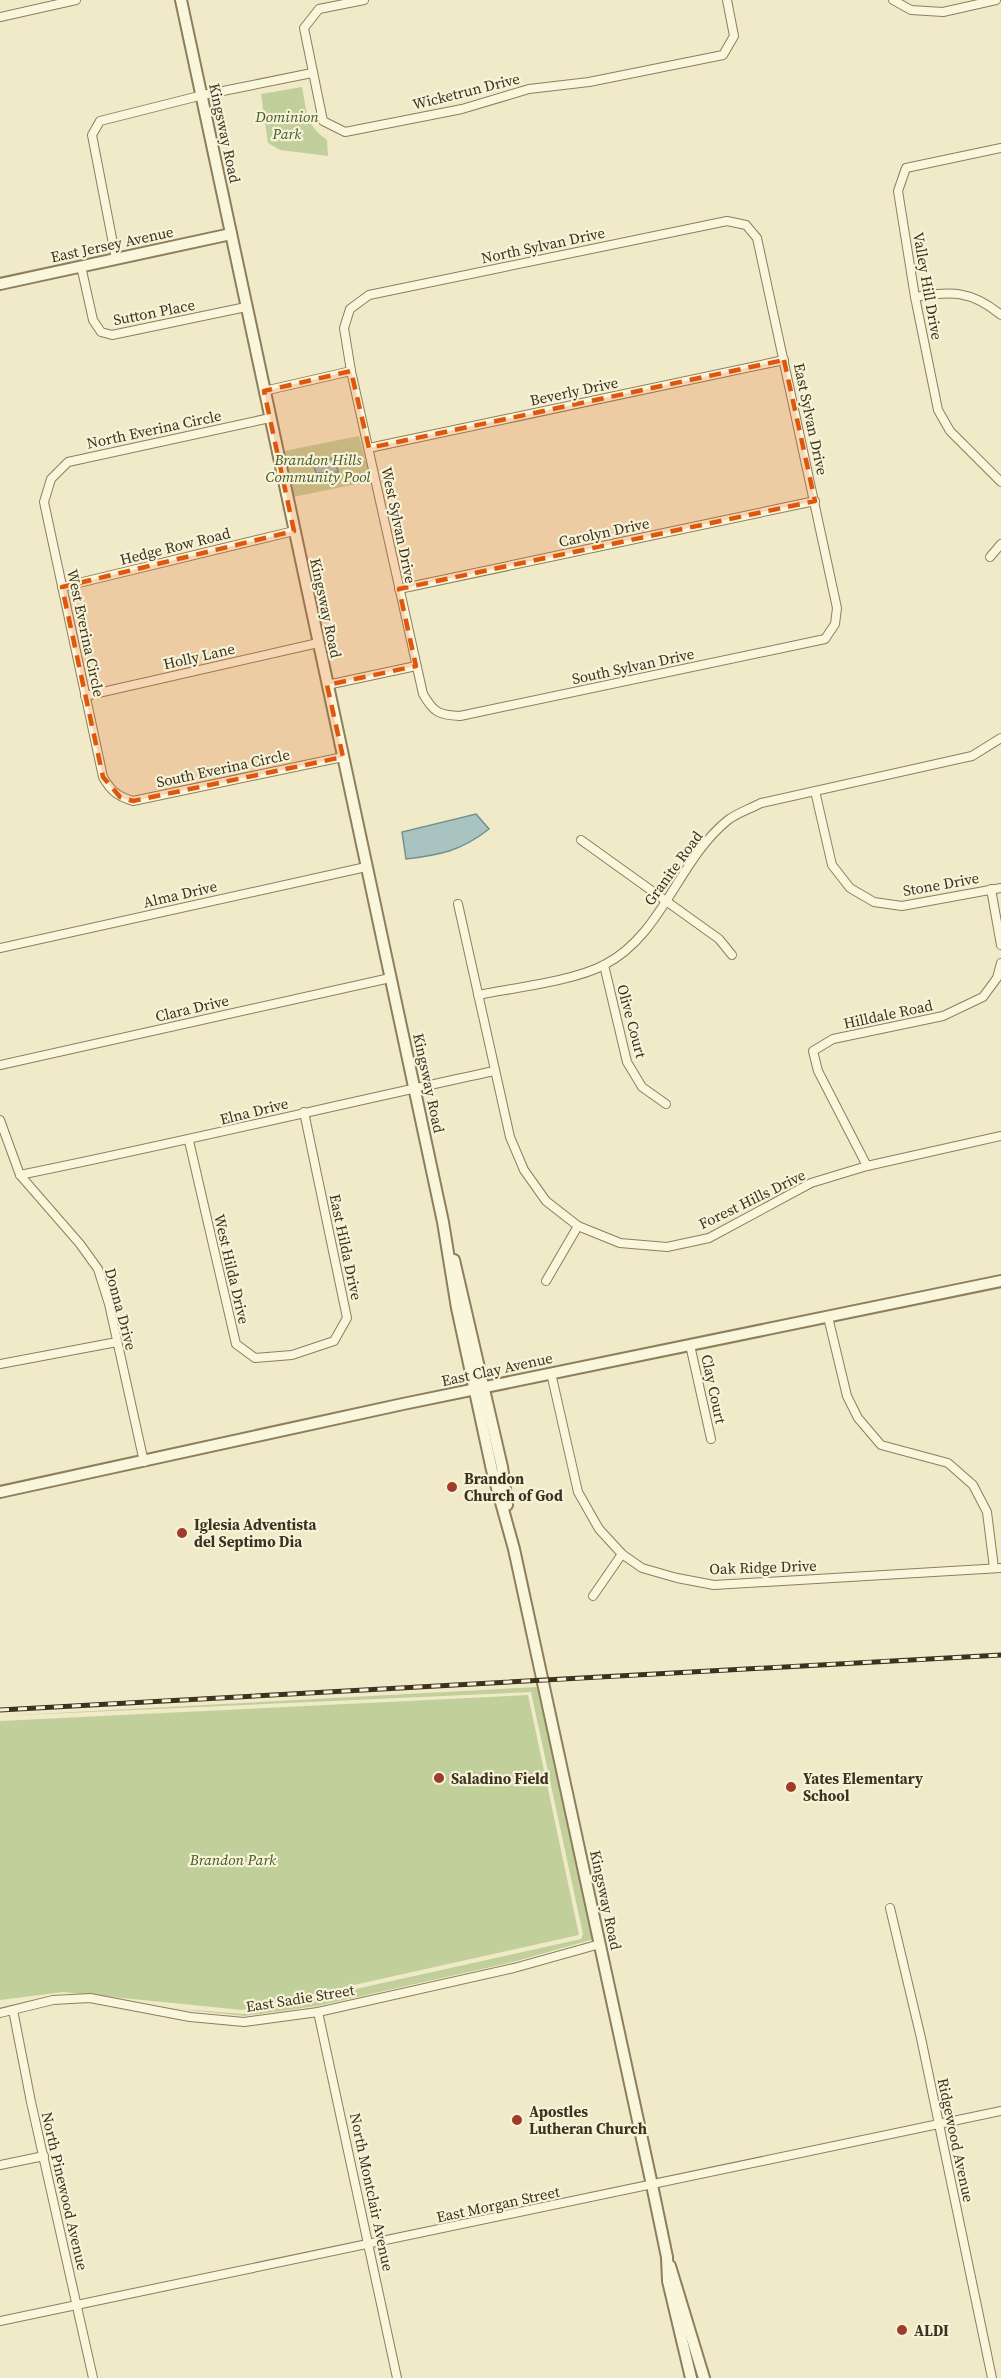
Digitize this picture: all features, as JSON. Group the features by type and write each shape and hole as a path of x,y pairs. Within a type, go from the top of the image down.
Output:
{"street":[{"path":"0,17 76,0"},
{"name":"Kingsway Road","path":"181,0 443,1222 466,1304 479,1388 502,1467 514,1549 652,2185 667,2257 668,2281 691,2378"},
{"name":"Wicketrun Drive","path":"364,0 319,9 304,28 323,121 345,132 462,109 529,89 589,82 723,55 734,36 727,0"},
{"path":"893,0 911,10 943,12 996,0"},
{"path":"116,259 92,135 100,121 203,95 312,73"},
{"name":"Valley Hill Drive","path":"1001,148 906,168 898,191 915,297 938,410 950,431 1001,482"},
{"name":"North Sylvan Drive","path":"350,309 369,295 727,221 746,225"},
{"name":"East Sylvan Drive","path":"746,225 757,238 837,608 835,624"},
{"name":"East Jersey Avenue","path":"0,283 231,234"},
{"name":"Sutton Place","path":"81,266 93,320 101,332 112,335 246,307"},
{"path":"915,297 945,292 975,298 1001,315"},
{"name":"West Sylvan Drive","path":"350,309 344,328 351,371 416,666 423,694 431,708"},
{"name":"Beverly Drive","path":"369,448 784,360"},
{"path":"264,391 351,371"},
{"name":"North Everina Circle","path":"51,479 68,462 270,418"},
{"name":"West Everina Circle","path":"51,479 44,501 103,777 112,791"},
{"name":"Carolyn Drive","path":"399,589 815,501"},
{"name":"Hedge Row Road","path":"62,587 294,531"},
{"path":"990,557 1001,544"},
{"name":"South Sylvan Drive","path":"431,708 444,716 460,717 825,639 835,624"},
{"name":"Holly Lane","path":"86,696 318,643"},
{"path":"327,685 416,666"},
{"name":"Granite Road","path":"478,995 570,976 604,965 638,940 707,841 729,819 761,803 972,756 1001,738"},
{"name":"South Everina Circle","path":"112,791 120,797 133,801 343,757"},
{"name":"Stone Drive","path":"815,791 832,865 850,888 874,902 902,906 1001,888"},
{"path":"581,840 719,939 732,956"},
{"name":"Alma Drive","path":"0,948 366,867"},
{"path":"991,889 1001,945"},
{"name":"Forest Hills Drive","path":"459,904 510,1137 524,1170 546,1201 578,1226 620,1243 667,1247 709,1238 811,1183 867,1166 1001,1136"},
{"name":"Hilldale Road","path":"867,1166 818,1071 813,1051 833,1039 943,1016 983,997 997,978 1001,963"},
{"name":"Olive Court","path":"604,965 627,1062 642,1087 666,1104"},
{"name":"Clara Drive","path":"0,1065 390,978"},
{"name":"Elna Drive","path":"20,1175 189,1141 304,1112 494,1071"},
{"name":"East Hilda Drive","path":"292,1355 334,1341 347,1318 304,1112"},
{"name":"Donna Drive","path":"0,1120 20,1175 80,1244 98,1269 109,1304 144,1462"},
{"name":"West Hilda Drive","path":"189,1141 236,1344 255,1358 292,1355"},
{"path":"546,1281 578,1226"},
{"name":"East Clay Avenue","path":"0,1492 479,1388 1001,1281"},
{"path":"828,1317 847,1396 858,1418 881,1445 948,1463 973,1485 987,1512 997,1568"},
{"path":"0,1364 117,1341"},
{"name":"Clay Court","path":"690,1345 711,1439"},
{"name":"Oak Ridge Drive","path":"551,1373 578,1492 599,1529 622,1554 642,1568 714,1585 997,1568"},
{"path":"593,1596 622,1554"},
{"name":"Ridgewood Avenue","path":"890,1908 921,2038 992,2378"},
{"name":"East Sadie Street","path":"0,2013 53,2000 90,1998 190,2017 244,2022 318,2012 514,1968 600,1944"},
{"name":"North Pinewood Avenue","path":"14,2010 93,2378"},
{"name":"North Montclair Avenue","path":"318,2012 397,2378"},
{"name":"East Morgan Street","path":"0,2321 1001,2111"},
{"path":"0,2165 44,2156"},
{"name":"Kingsway Road","path":"667,2257 675,2277 704,2378"}],"highlighted area":[{"path":"784,360 815,501 399,589 416,666 327,685 343,757 133,801 120,797 103,777 62,587 294,531 264,391 351,371 369,448"}],"green space":[{"name":"Dominion Park","path":"302,87 308,117 327,140 328,156 280,150 268,143 261,94"},
{"name":"Brandon Hills Community Pool","path":"359,436 371,481 293,497 284,451"},
{"path":"537,1687 594,1939 513,1962 317,2006 244,2016 171,2008 243,2014 581,1939 583,1934 531,1692 0,1716"},
{"name":"Brandon Park","path":"528,1695 579,1935 242,2010 63,1992 0,2000 0,1721"}],"water":[{"path":"335,457 338,472 316,473 314,466"},
{"path":"476,814 489,829 479,836 450,851 406,859 402,832"}],"railway":[{"path":"0,1710 1001,1655"}],"place":[{"name":"Brandon Church of God","path":"452,1487"},
{"name":"Iglesia Adventista del Septimo Dia","path":"182,1533"},
{"name":"Saladino Field","path":"439,1778"},
{"name":"Yates Elementary School","path":"791,1787"},
{"name":"Apostles Lutheran Church","path":"517,2120"},
{"name":"ALDI","path":"902,2330"}]}
